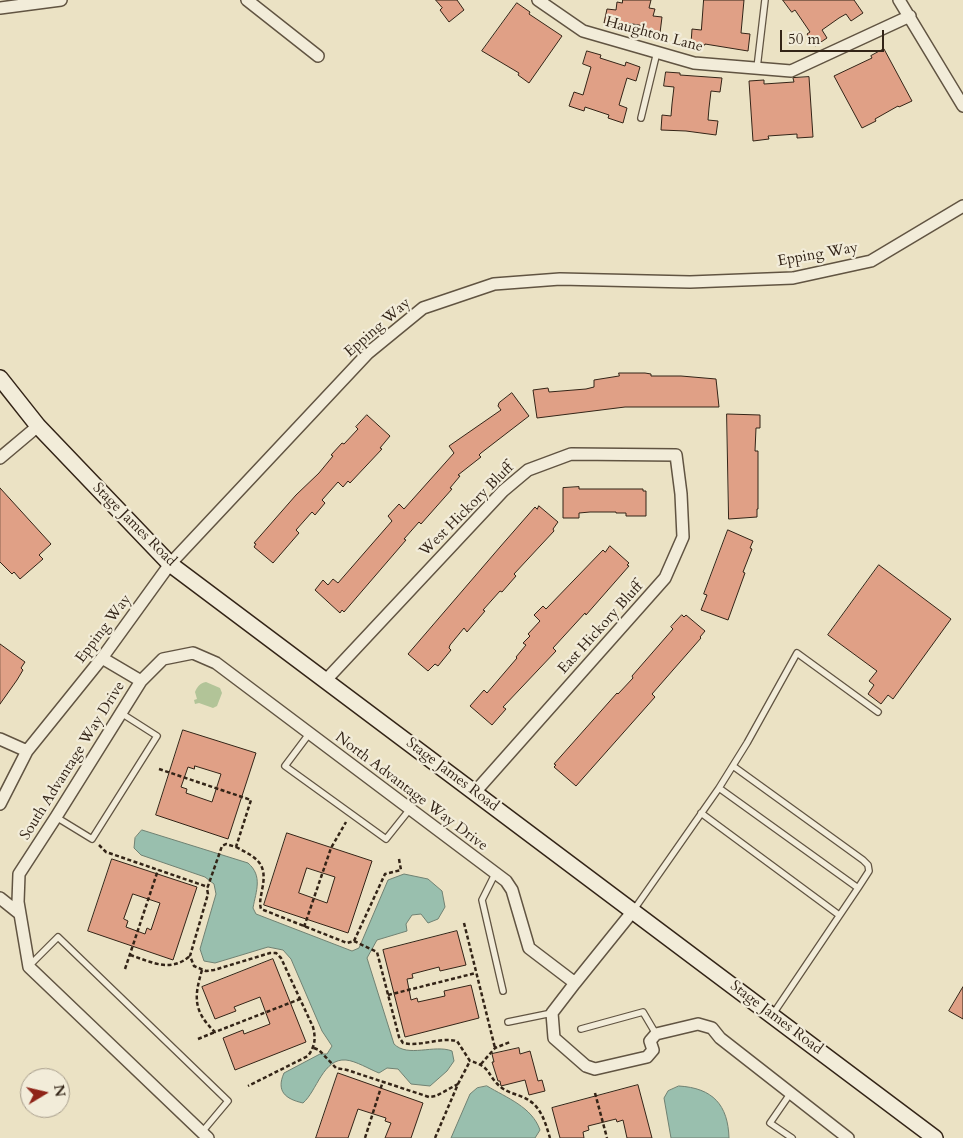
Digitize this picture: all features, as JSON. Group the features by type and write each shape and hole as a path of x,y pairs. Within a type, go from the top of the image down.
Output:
{"main road":[{"name":"Stage James Road","path":"0,378 38,426 170,564 935,1138"}],"street":[{"path":"0,8 61,0"},
{"path":"247,0 318,56"},
{"name":"Haughton Lane","path":"538,0 583,31 694,63 791,70 910,16"},
{"path":"899,0 963,106"},
{"name":"Epping Way","path":"0,804 27,751 102,658 170,564 368,352 423,308 494,284 560,279 690,282 793,278 871,261 963,206"},
{"path":"0,458 38,426"},
{"name":"West Hickory Bluff","path":"325,681 503,491 528,470 571,454 676,455"},
{"name":"East Hickory Bluff","path":"475,792 666,578 683,537 681,494 676,455"},
{"name":"South Advantage Way Drive","path":"28,967 18,902 19,874 141,681 162,659 192,653"},
{"name":"North Advantage Way Drive","path":"192,653 216,663 506,882 512,890 529,948 575,984"},
{"path":"102,658 141,681"},
{"path":"0,739 27,751"},
{"path":"0,898 20,914"},
{"path":"633,911 552,1014 554,1038 586,1066 595,1069 647,1057 653,1050 650,1040 656,1034 698,1024 712,1028 720,1038 848,1138"},
{"path":"28,967 205,1135"}],"lane":[{"path":"757,68 765,0"},
{"path":"641,118 657,52"},
{"path":"633,911 733,766 797,653 878,712"},
{"path":"56,817 92,839 158,736 121,712"},
{"path":"309,734 286,766 386,839 410,809"},
{"path":"733,766 862,860 868,865 869,871 773,1015"},
{"path":"719,788 858,888"},
{"path":"701,814 839,915"},
{"path":"495,874 482,900 503,991"},
{"path":"28,967 58,937 228,1101 205,1135"},
{"path":"581,1029 643,1012 656,1034"},
{"path":"508,1022 552,1014"},
{"path":"790,1094 770,1123 792,1138"}],"path":[{"path":"159,769 251,800 236,847"},
{"path":"304,927 331,848 340,831"},
{"path":"92,839 106,852 208,887"},
{"path":"130,955 161,965 172,966 183,962 190,956 208,894 208,887 222,846 226,844 236,847 255,857 263,868 265,879 259,903 261,910 347,943 354,942 377,952 398,1036 403,1043 412,1045 450,1040 456,1041 470,1061 481,1064 502,1089 531,1101 544,1117 550,1138"},
{"path":"354,942 385,874 401,870 399,859"},
{"path":"125,969 158,870"},
{"path":"464,924 495,1048"},
{"path":"190,956 194,966 206,971 276,953 281,958 313,1027 316,1038 314,1048 308,1056 248,1086"},
{"path":"202,970 196,990 196,1001 206,1024 215,1032"},
{"path":"388,995 476,973"},
{"path":"198,1039 300,999"},
{"path":"481,1064 495,1048 510,1042"},
{"path":"314,1048 319,1050 336,1068 429,1096 436,1096 458,1084"},
{"path":"435,1138 470,1061"},
{"path":"365,1138 383,1081"},
{"path":"595,1093 607,1138"}],"shaded area":[{"path":"206,682 220,688 222,693 217,706 213,708 199,703 195,704 194,700 197,699 196,690 200,684"},
{"path":"142,830 248,863 256,873 257,878 257,890 253,908 256,914 352,951 359,948 388,880 404,874 428,879 442,891 445,907 438,919 428,923 421,914 412,915 406,924 407,931 377,940 367,958 394,1044 400,1048 414,1051 445,1049 452,1051 454,1061 447,1071 430,1086 411,1084 398,1069 387,1068 379,1073 354,1062 338,1061 332,1064 321,1076 303,1103 287,1096 281,1085 284,1073 320,1054 327,1054 332,1046 322,1031 291,959 283,950 268,947 215,963 204,961 200,949 216,894 214,884 205,877 141,855 134,848 135,838"},
{"path":"487,1086 518,1104 531,1115 540,1130 535,1138 451,1138 470,1094 477,1088"},
{"path":"679,1086 701,1090 716,1100 726,1116 729,1138 671,1138 664,1098 668,1091"}],"building":[{"path":"436,0 457,0 464,10 449,22 440,10 442,8"},
{"path":"623,0 651,0 649,8 655,9 653,16 662,17 660,33 645,30 645,26 620,22 619,26 604,23 607,9 616,10 617,2 622,3"},
{"path":"704,0 744,0 741,33 750,34 748,51 705,44 691,44 692,29 701,30"},
{"path":"783,0 854,0 863,13 851,21 846,14 839,18 822,30 827,38 815,46 807,34 810,32 795,10 792,12"},
{"path":"517,3 530,12 529,14 562,36 529,83 518,75 519,73 482,51"},
{"path":"884,49 912,101 898,106 862,128 834,76 872,58 871,56"},
{"path":"587,51 601,55 600,58 625,66 626,62 640,67 636,81 627,78 619,105 627,108 623,123 608,118 609,115 585,107 584,111 569,106 574,92 583,95 591,67 583,64"},
{"path":"666,72 722,78 720,92 711,91 709,108 708,120 718,121 716,135 661,130 662,115 671,116 674,87 664,86"},
{"path":"809,77 813,137 797,138 797,134 768,136 769,139 753,141 749,81 764,80 764,84 794,82 793,78"},
{"path":"619,373 645,373 651,374 651,376 716,379 719,407 625,407 537,418 533,390 548,388 549,392 586,389 594,387 594,380 619,376"},
{"path":"512,393 529,416 481,453 479,455 481,457 458,475 460,476 450,488 452,489 421,524 419,522 404,539 406,540 344,612 342,610 340,613 315,590 323,580 328,585 333,579 338,583 392,521 388,516 399,504 404,509 454,453 449,446 501,410 498,406 499,403"},
{"path":"727,414 760,415 760,428 756,428 755,451 758,451 757,517 729,519"},
{"path":"367,415 390,436 380,448 382,449 350,483 348,481 343,487 338,482 322,500 325,503 315,515 312,512 296,530 299,533 273,563 254,547 256,544 254,543 296,495 319,473 333,456 331,455 358,429 356,427"},
{"path":"579,487 579,489 643,489 643,491 646,491 646,516 626,516 626,513 616,512 590,512 579,513 579,518 563,518 563,488"},
{"path":"0,488 51,544 39,555 43,559 20,579 0,562"},
{"path":"539,506 558,522 553,529 554,531 514,574 516,576 483,610 485,611 467,632 464,628 450,645 449,648 451,650 438,666 435,664 428,671 408,654 535,507 537,509"},
{"path":"728,530 753,541 750,548 752,549 743,572 745,573 728,620 701,610 707,595 704,594"},
{"path":"610,546 629,563 627,565 629,566 586,615 585,613 553,648 556,651 503,707 506,709 492,725 470,706 484,690 487,693 517,658 526,645 523,643 530,636 528,634 540,621 534,615 543,606 546,609 603,550 605,552"},
{"path":"879,565 951,619 893,699 888,695 881,704 868,694 874,685 869,681 877,671 828,635"},
{"path":"682,615 684,617 686,615 705,631 701,638 652,694 655,697 576,786 554,767 556,765 554,764 617,693 633,678 632,676 673,629 671,627"},
{"path":"0,644 25,662 21,668 23,670 0,704"},
{"path":"183,730 256,753 228,839 156,815","holes":["195,766 221,774 212,802 186,793 187,789 181,787 188,767 194,769"]},
{"path":"287,833 372,861 348,933 264,905","holes":["307,868 335,877 327,903 299,893"]},
{"path":"112,859 197,887 173,960 88,931","holes":["133,894 160,903 151,930 147,928 145,934 126,927 128,921 124,919"]},
{"path":"457,931 466,965 440,971 439,967 412,974 413,978 407,979 411,1000 417,998 418,1002 445,996 444,991 471,985 479,1018 405,1037 383,950"},
{"path":"273,959 306,1042 235,1070 223,1038 243,1030 244,1034 270,1024 260,997 234,1007 236,1011 215,1019 202,987"},
{"path":"963,987 963,1019 949,1011"},
{"path":"519,1048 520,1054 530,1051 538,1081 542,1080 545,1091 529,1095 525,1080 501,1086 492,1062 494,1062 492,1054"},
{"path":"338,1073 423,1103 411,1138 385,1138 391,1123 385,1121 386,1118 358,1109 348,1138 316,1138"},
{"path":"638,1085 652,1138 627,1138 623,1120 617,1122 616,1119 588,1126 589,1130 583,1132 584,1138 560,1138 552,1108"}]}
